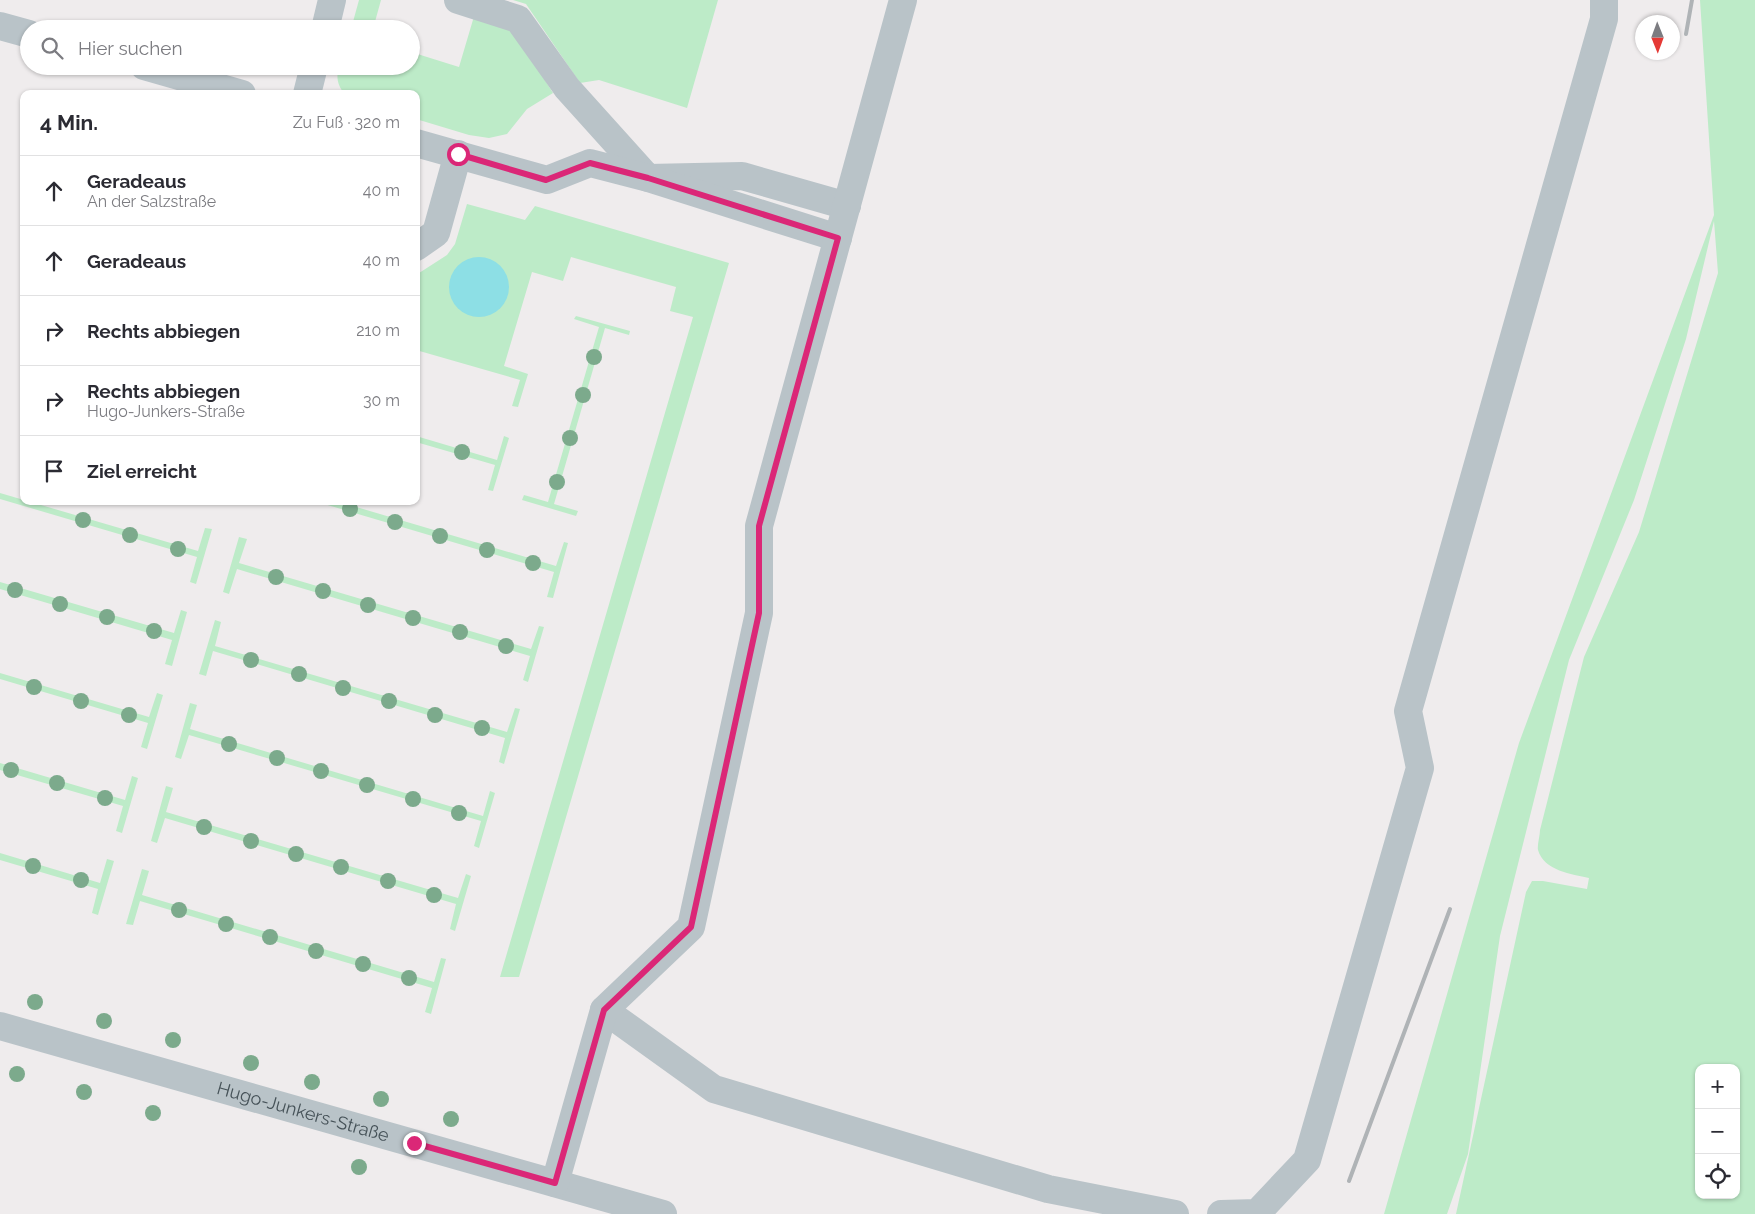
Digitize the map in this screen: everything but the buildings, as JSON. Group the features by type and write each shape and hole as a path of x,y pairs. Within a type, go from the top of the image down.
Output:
{"street":[{"path":"326,20 332,0"},
{"path":"458,0 518,19 567,88 648,178 742,176 847,206"},
{"path":"555,1183 604,1010 691,927 759,613 759,526 904,0"},
{"path":"1222,1214 1257,1213 1307,1160 1420,768 1408,711 1604,20 1604,0"},
{"path":"0,26 20,32"},
{"path":"176,75 228,90"},
{"path":"308,90 312,75"},
{"path":"420,144 546,180 590,163 648,178 838,238"},
{"path":"420,244 436,234 458,154"},
{"path":"604,1010 714,1089 1048,1189 1175,1214"},
{"name":"Hugo-Junkers-Straße","path":"0,1026 663,1214"}],"green space":[{"path":"359,0 381,0 375,20 353,20"},
{"path":"513,0 718,0 687,108 599,80 580,83 526,4"},
{"path":"1700,0 1755,0 1755,1214 1456,1214 1526,892 1532,881 1543,881 1587,889 1589,878 1552,867 1541,857 1538,850 1540,830 1584,657 1639,532 1718,273 1714,221 1686,339 1634,500 1569,660 1500,936 1468,1154 1447,1214 1384,1214 1519,743 1714,215"},
{"path":"475,13 512,28 553,93 527,109 507,134 489,138 469,135 420,120 420,90 342,90 337,77 338,75 420,75 420,55 459,67"},
{"path":"467,204 525,220 535,206 729,263 519,977 500,977 693,317 670,311 676,287 571,257 563,281 532,272 504,366 528,374 518,407 512,406 520,380 420,351 420,272 447,255 455,244"},
{"path":"576,316 630,331 629,335 605,328 554,504 578,511 576,516 522,500 524,495 548,502 599,327 574,319"},
{"path":"504,436 509,438 493,491 488,490 495,465 420,443 420,437 497,460"},
{"path":"0,493 20,499 20,505 0,499"},
{"path":"20,505 41,505 198,551 205,528 212,529 196,584 190,582 197,557"},
{"path":"328,505 350,505 556,566 564,542 568,543 553,598 547,597 554,572"},
{"path":"239,537 247,539 239,563 531,649 539,626 544,627 528,682 523,680 530,656 237,569 229,594 223,592"},
{"path":"0,582 174,633 181,610 187,612 172,666 165,664 172,640 0,589"},
{"path":"215,620 221,622 215,646 507,732 515,708 520,709 504,764 499,762 505,738 213,651 206,676 199,674"},
{"path":"0,673 149,717 157,693 163,695 147,749 141,747 148,723 0,679"},
{"path":"190,703 197,705 190,729 483,816 490,791 495,793 479,848 474,846 481,821 189,735 181,759 175,757"},
{"path":"0,763 125,800 132,776 138,778 122,833 116,831 123,806 0,770"},
{"path":"166,786 173,788 166,812 458,898 466,874 471,876 455,931 450,929 456,904 165,818 157,843 151,841"},
{"path":"0,853 100,883 107,859 114,861 98,915 92,913 98,889 0,860"},
{"path":"142,869 149,871 142,895 434,982 441,958 446,959 431,1014 425,1012 432,988 140,901 133,925 126,924"}],"water":[{"path":"473,257 485,257 496,262 504,270 509,281 507,299 496,312 485,317 473,317 462,312 454,304 449,293 449,281 454,270 462,262"}],"railway":[{"path":"1686,34 1692,0"},
{"path":"1349,1181 1450,909"}],"route":[{"path":"414,1143 555,1183 604,1010 691,927 759,613 759,526 838,238 648,178 590,163 546,180 458,154"}]}
